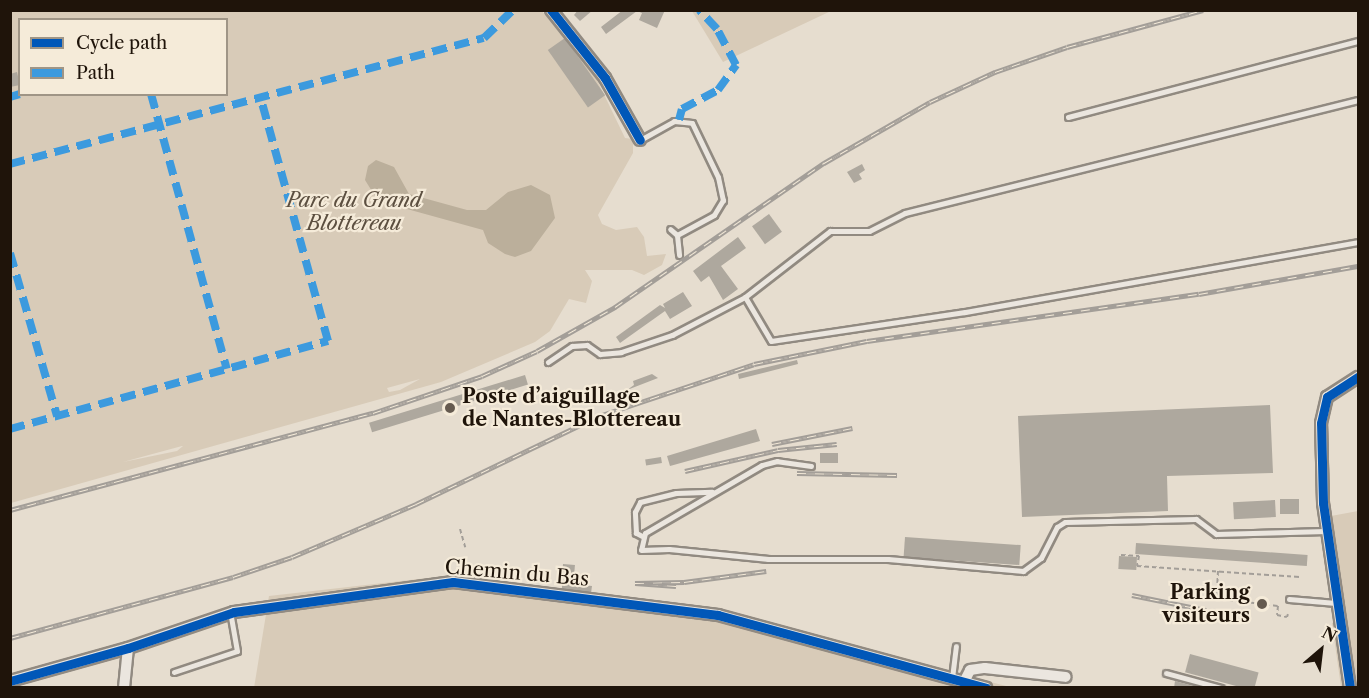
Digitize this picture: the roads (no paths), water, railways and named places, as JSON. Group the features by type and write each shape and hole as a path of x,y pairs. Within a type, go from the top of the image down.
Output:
{"street":[{"path":"551,10 605,78 640,140"},
{"path":"1350,687 1326,531 1321,414 1333,391 1359,377"},
{"name":"Chemin du Bas","path":"10,681 128,648 230,613 423,584 483,584 718,615 986,687"},
{"path":"124,687 128,648"},
{"path":"964,682 970,670 985,668 1066,677"}],"lane":[{"path":"1068,117 1359,40"},
{"path":"548,362 572,346 587,345 600,354 621,352 672,335 745,297 830,231 869,231 905,213 1359,100"},
{"path":"640,140 674,121 692,123 718,177 723,200 714,214 677,236"},
{"path":"670,229 677,236 679,255"},
{"path":"745,297 771,341 965,312 1359,242"},
{"path":"642,536 768,463 811,466"},
{"path":"642,536 636,533 634,512 640,502 676,493 715,492"},
{"path":"642,536 641,550 669,549 768,559 888,559 1023,571 1041,558 1057,527 1065,522 1196,519 1216,534 1326,531"},
{"path":"1289,600 1336,603"},
{"path":"174,672 237,651 230,613"},
{"path":"952,678 956,646"},
{"path":"1166,673 1221,687"}],"railway":[{"path":"10,510 373,413 482,376 537,351 615,307 824,163 930,102 995,72 1067,47 1203,10"},
{"path":"10,638 233,577 292,557 416,504 599,416 754,364 867,341 1199,294 1358,266"},
{"path":"772,444 852,428"},
{"path":"685,471 778,450 837,444"},
{"path":"797,473 897,475"},
{"path":"676,586 635,583 684,582 766,571"},
{"path":"1132,595 1206,610"}],"place":[{"name":"Poste d’aiguillage de Nantes-Blottereau","path":"450,408"},
{"name":"Parking visiteurs","path":"1262,604"}],"park label":[{"name":"Parc du Grand Blottereau","path":"354,212"}]}
